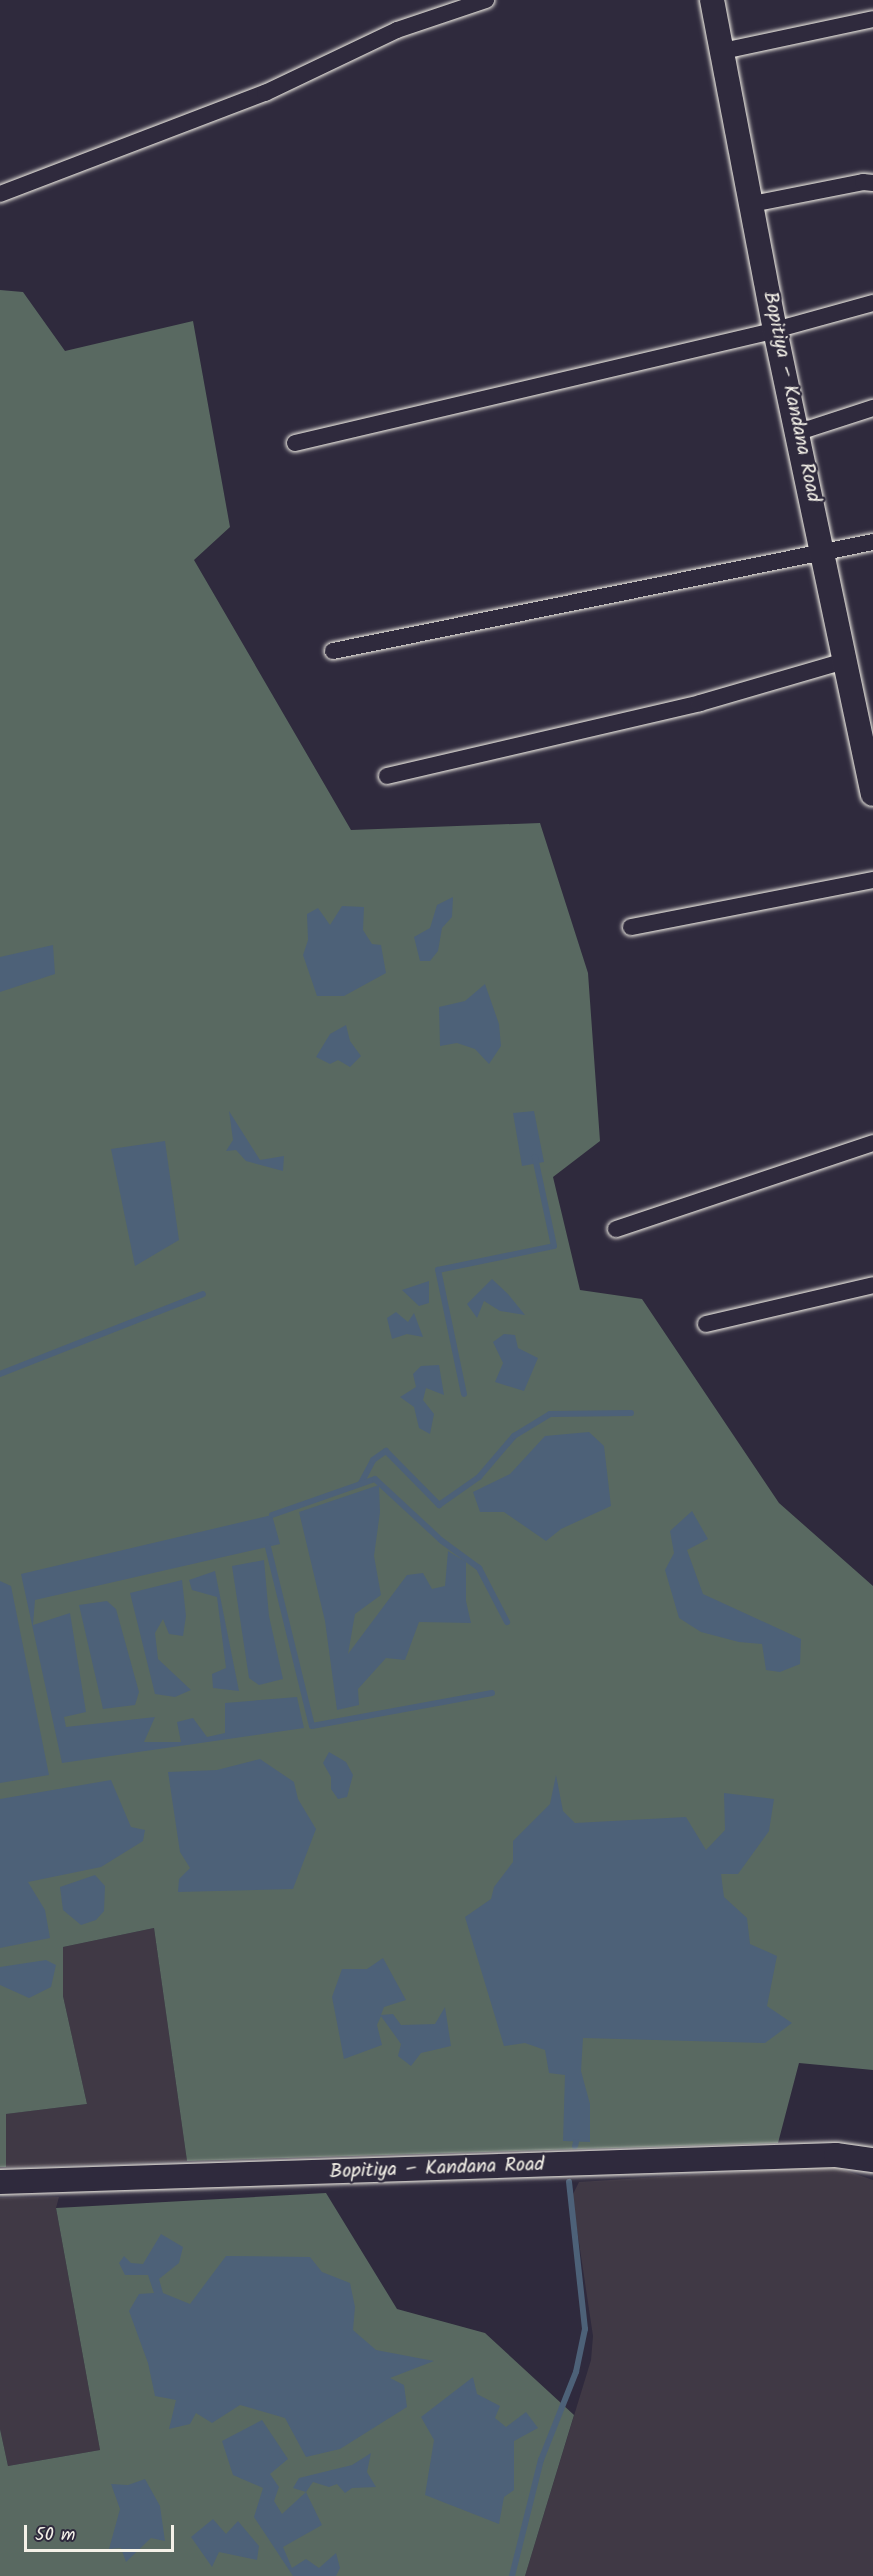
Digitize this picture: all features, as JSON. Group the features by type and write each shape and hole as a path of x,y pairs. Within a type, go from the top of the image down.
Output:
{"main road":[{"name":"Bopitiya – Kandana Road","path":"712,0 775,330 799,432 873,794"},
{"name":"Bopitiya – Kandana Road","path":"0,2182 836,2155 873,2160"}],"street":[{"path":"0,194 265,93 397,30 486,0"},
{"path":"723,51 873,19"},
{"path":"752,204 863,182 873,183"},
{"path":"295,443 775,330 873,303"},
{"path":"799,432 873,408"},
{"path":"333,651 873,542"},
{"path":"387,776 700,703 845,661"},
{"path":"632,927 873,880"},
{"path":"616,1230 873,1143"},
{"path":"706,1324 873,1285"}],"shaded area":[{"path":"154,1928 187,2161 6,2167 5,2114 87,2104 63,1996 63,1947"},
{"path":"832,2166 873,2180 873,2576 525,2576 591,2360 593,2336 572,2196 579,2182"},
{"path":"59,2197 56,2208 100,2450 8,2466 0,2429 0,2198"}],"green space":[{"path":"0,290 23,292 65,351 193,321 230,527 194,560 351,830 540,823 588,973 600,1141 553,1177 580,1290 642,1299 779,1503 873,1586 873,2070 799,2063 778,2143 187,2161 154,1928 63,1947 63,1996 87,2104 6,2114 6,2167 0,2167"},
{"path":"326,2193 397,2309 485,2333 574,2415 525,2576 0,2576 0,2429 8,2466 100,2450 56,2208"}],"water":[{"path":"453,897 452,917 442,928 438,951 430,961 420,961 414,937 430,928 437,905"},
{"path":"342,906 364,907 363,930 372,944 381,945 386,973 344,996 317,996 303,955 308,940 307,914 318,908 330,925"},
{"path":"53,945 55,974 0,992 0,957"},
{"path":"485,984 499,1024 501,1046 489,1064 475,1049 457,1043 440,1046 439,1007 465,1001"},
{"path":"346,1025 350,1041 361,1056 350,1067 338,1060 330,1064 316,1057 330,1034"},
{"path":"229,1111 260,1160 284,1156 283,1171 246,1161 236,1150 226,1151 233,1140"},
{"path":"534,1111 544,1162 522,1166 513,1113"},
{"path":"165,1141 179,1240 135,1266 111,1149"},
{"path":"492,1279 525,1315 500,1311 484,1301 477,1318 467,1304"},
{"path":"429,1281 429,1303 419,1306 402,1290"},
{"path":"396,1312 408,1322 414,1313 423,1337 407,1334 392,1339 387,1318"},
{"path":"504,1334 515,1335 518,1348 538,1358 524,1391 495,1382 503,1363 493,1342"},
{"path":"439,1365 444,1395 426,1388 423,1400 434,1414 430,1434 419,1428 414,1407 400,1397 416,1387 413,1374 421,1366"},
{"path":"589,1432 604,1446 611,1506 561,1529 546,1541 504,1512 480,1512 473,1492 510,1474 545,1436"},
{"path":"379,1485 380,1512 374,1556 381,1595 355,1614 348,1654 407,1575 423,1573 432,1589 445,1586 448,1551 466,1562 466,1601 471,1623 419,1622 405,1660 386,1658 358,1689 359,1705 337,1710 325,1621 299,1512"},
{"path":"692,1511 708,1539 687,1550 703,1594 801,1639 800,1664 780,1672 766,1670 762,1644 739,1642 701,1632 679,1618 665,1570 674,1553 670,1531"},
{"path":"272,1515 280,1544 35,1600 33,1625 70,1613 86,1712 64,1717 66,1727 155,1717 144,1742 181,1742 177,1722 193,1718 207,1737 225,1733 225,1703 297,1697 304,1728 62,1763 21,1574"},
{"path":"264,1560 269,1616 283,1679 259,1685 249,1678 232,1566"},
{"path":"215,1571 239,1691 213,1688 212,1674 226,1668 217,1597 192,1590 189,1580"},
{"path":"182,1580 186,1616 183,1636 169,1634 163,1619 155,1633 158,1659 191,1690 175,1697 155,1694 130,1593"},
{"path":"0,1581 11,1586 49,1775 0,1783"},
{"path":"107,1601 116,1609 139,1692 135,1705 103,1709 79,1605"},
{"path":"329,1752 346,1762 353,1775 347,1797 338,1799 331,1789 331,1777 323,1763"},
{"path":"260,1759 294,1782 298,1799 316,1829 293,1889 178,1892 179,1879 190,1868 180,1852 168,1772 217,1770"},
{"path":"556,1775 563,1811 575,1823 686,1817 706,1850 725,1830 724,1793 774,1799 769,1831 738,1874 721,1874 724,1897 747,1918 750,1944 777,1956 767,2006 792,2023 765,2043 583,2038 581,2071 590,2104 590,2142 563,2141 565,2075 549,2073 545,2050 525,2043 504,2046 465,1917 491,1899 494,1887 513,1862 513,1841 550,1804"},
{"path":"111,1780 131,1827 145,1830 143,1841 101,1867 28,1882 45,1910 50,1938 0,1948 0,1799"},
{"path":"95,1875 105,1886 104,1911 96,1920 81,1925 63,1910 60,1887"},
{"path":"383,1958 406,2000 384,2007 381,2015 393,2014 401,2025 435,2024 445,2007 451,2046 421,2053 411,2066 398,2056 401,2044 381,2016 377,2025 382,2045 344,2059 332,1997 342,1969 367,1969"},
{"path":"46,1960 56,1965 51,1987 29,1998 0,1985 0,1967"},
{"path":"161,2234 183,2247 179,2263 159,2279 163,2293 190,2304 226,2256 310,2257 322,2272 350,2283 355,2307 353,2330 376,2350 434,2361 390,2378 404,2385 407,2407 340,2449 306,2457 285,2418 240,2405 212,2423 196,2413 190,2424 169,2429 176,2400 155,2396 148,2363 129,2311 139,2294 154,2293 148,2275 125,2275 119,2263 124,2256 131,2263 143,2264"},
{"path":"473,2377 477,2394 500,2406 495,2418 506,2427 526,2412 538,2428 514,2441 514,2490 504,2497 499,2524 425,2495 434,2440 421,2417"},
{"path":"262,2420 288,2459 270,2474 279,2487 274,2501 282,2514 306,2492 322,2525 283,2547 292,2568 306,2559 319,2568 336,2553 340,2568 336,2576 293,2576 254,2517 263,2488 233,2475 222,2441"},
{"path":"371,2453 367,2472 376,2487 352,2488 345,2493 337,2484 329,2487 313,2482 306,2492 293,2488 299,2478 352,2465"},
{"path":"145,2479 160,2506 165,2541 151,2538 126,2562 121,2548 109,2549 120,2509 111,2484 128,2485"},
{"path":"213,2519 226,2534 238,2521 259,2546 257,2560 219,2552 212,2567 191,2537"}],"waterway":[{"path":"464,1394 438,1270 554,1246 535,1157"},
{"path":"0,1374 203,1294"},
{"path":"361,1483 373,1460 386,1451 439,1505 479,1477 514,1436 550,1414 631,1413"},
{"path":"272,1515 375,1479 442,1541 479,1568 507,1622"},
{"path":"268,1547 312,1726 492,1693"},
{"path":"575,2146 576,2142"},
{"path":"512,2576 541,2460 576,2372 585,2329 569,2182"}]}
